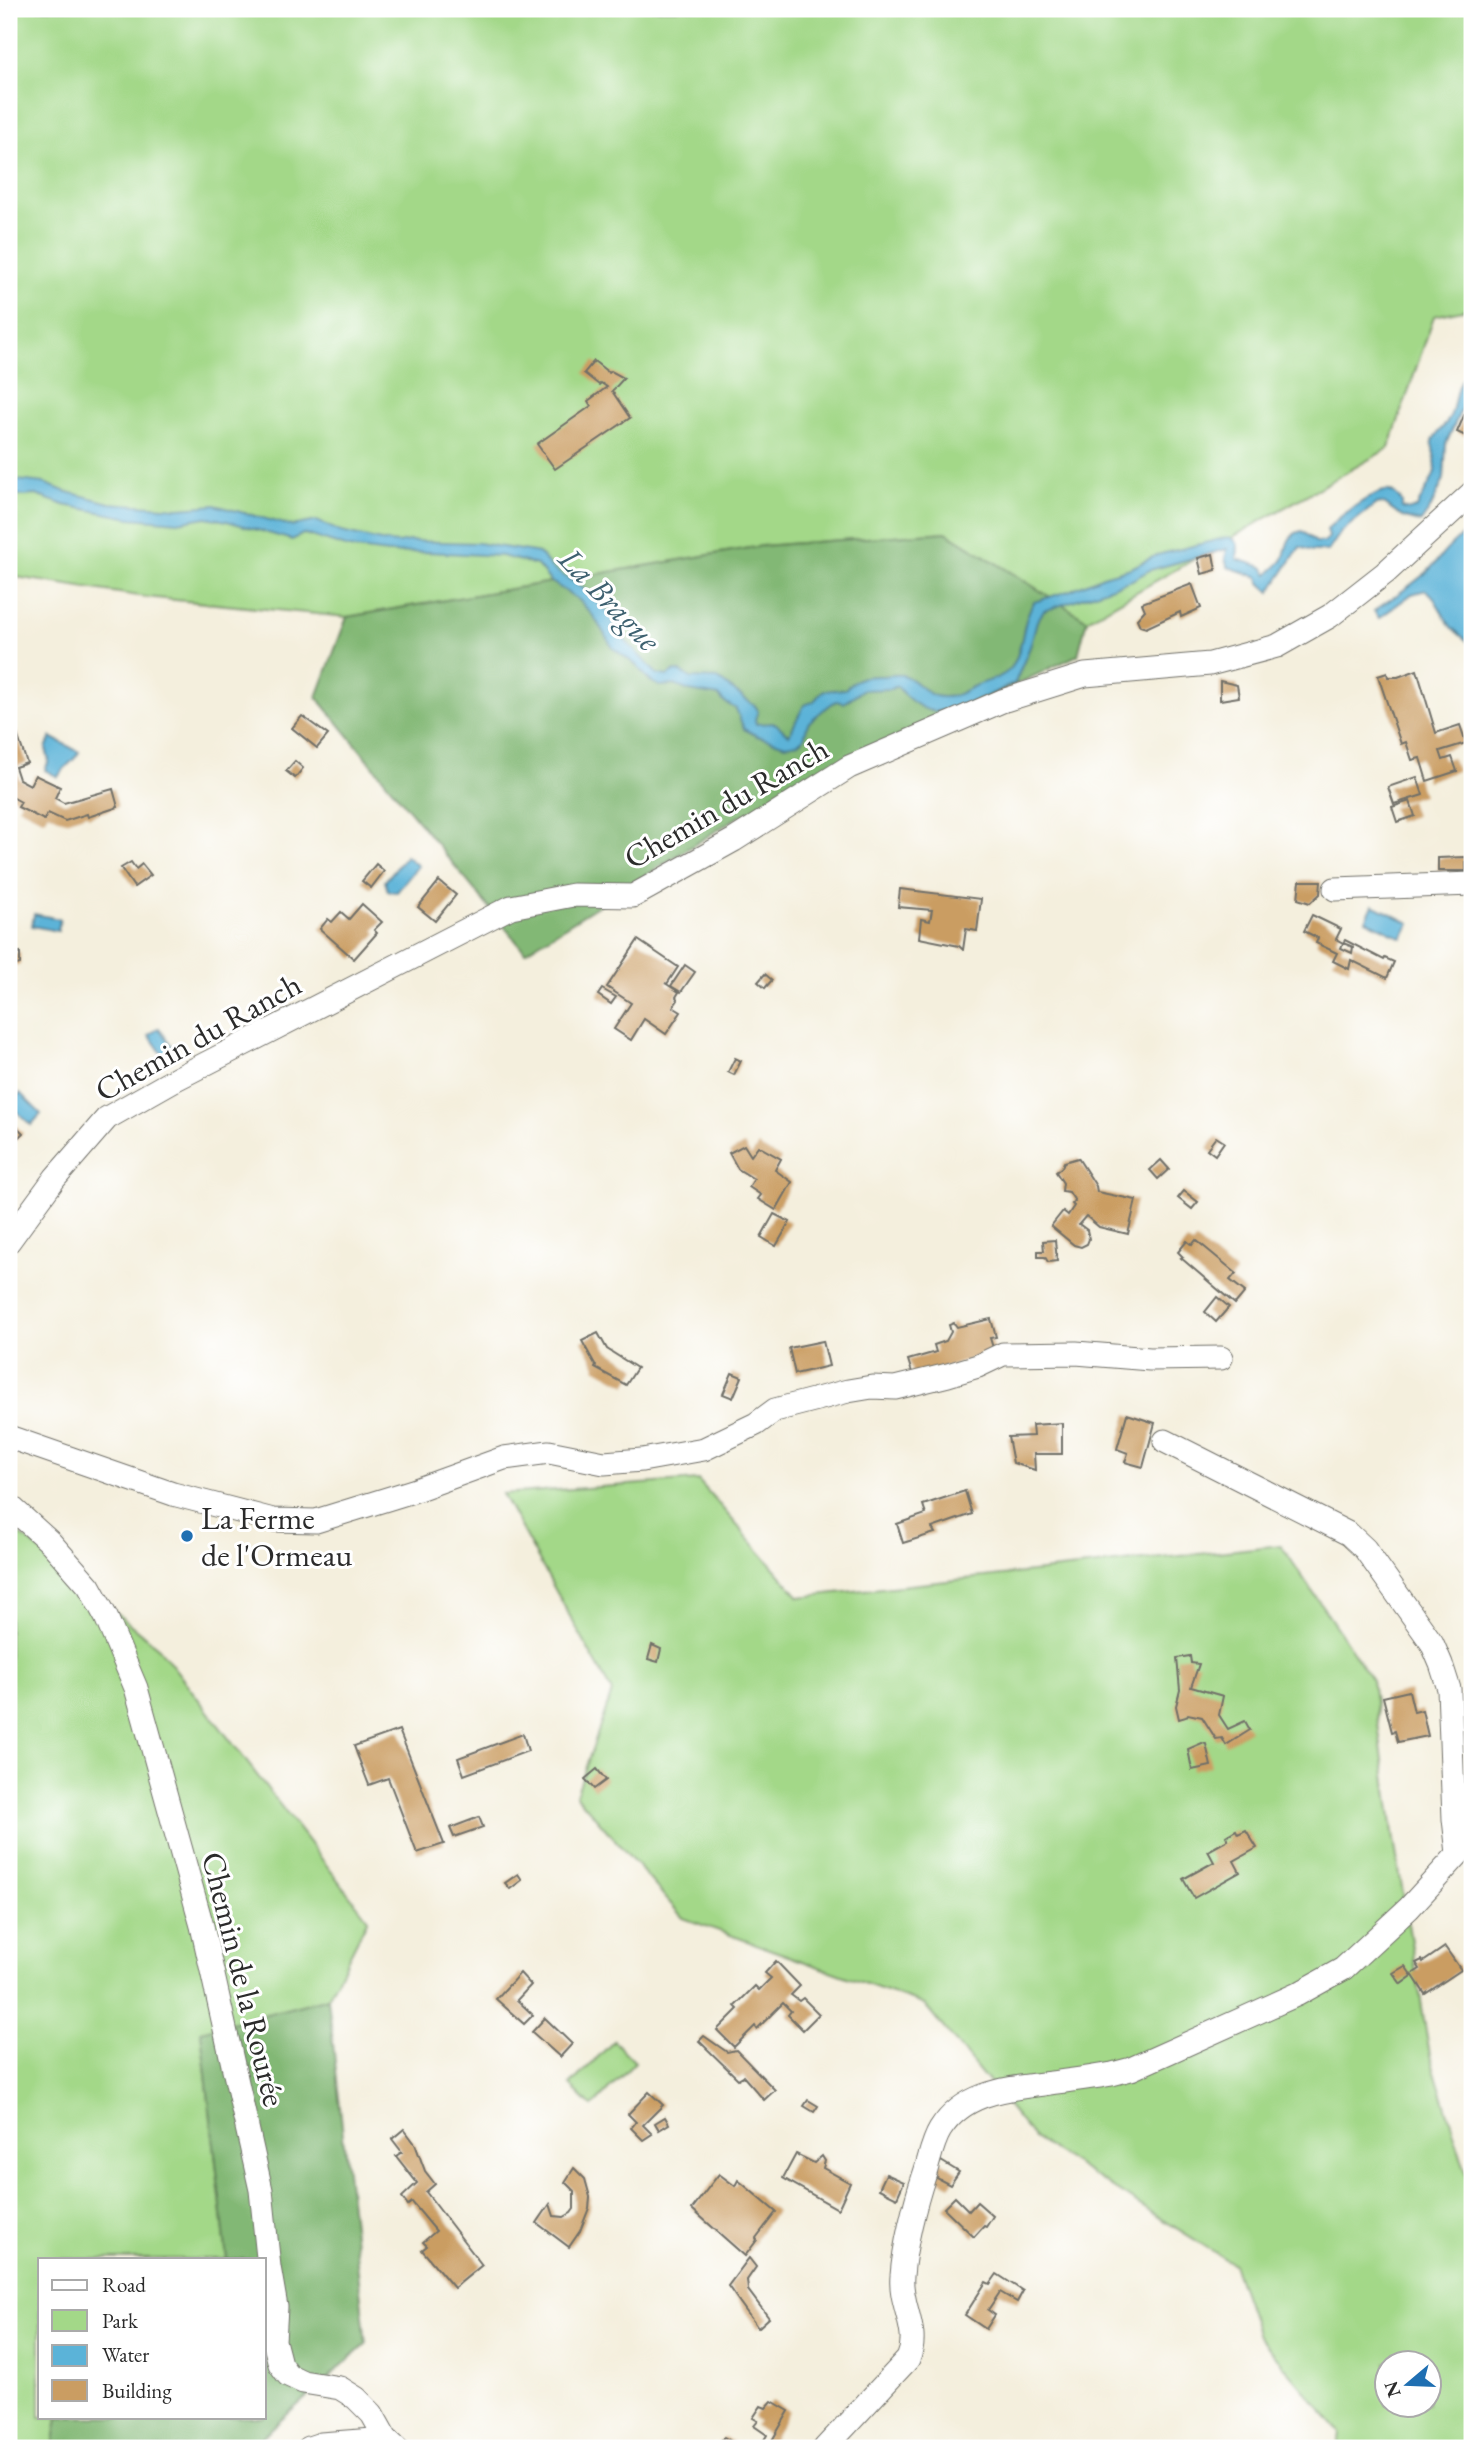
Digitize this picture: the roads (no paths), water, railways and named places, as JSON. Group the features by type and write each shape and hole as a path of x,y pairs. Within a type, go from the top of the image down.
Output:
{"street":[{"name":"Chemin du Ranch","path":"9,1241 55,1178 107,1118 174,1080 511,907 573,895 633,896 734,840 849,767 1002,701 1085,676 1210,664 1277,646 1330,616 1385,573 1472,493"},
{"path":"1335,889 1472,884"},
{"path":"9,1437 173,1494 273,1520 316,1521 413,1491 504,1458 549,1452 604,1463 642,1460 704,1449 756,1424 775,1410 848,1391 872,1387 895,1388 948,1375 978,1366 1003,1353 1076,1353 1150,1359 1221,1358"},
{"path":"825,2448 908,2359 913,2349 913,2337 902,2293 902,2275 917,2197 938,2133 951,2116 971,2100 992,2091 1131,2069 1298,1994 1343,1969 1409,1908 1465,1846 1454,1819 1449,1689 1432,1643 1365,1549 1349,1534 1165,1441"},
{"name":"Chemin de la Rourée","path":"9,1505 51,1543 89,1586 106,1617 136,1688 202,1926 258,2176 276,2307 274,2340 280,2364 288,2375 303,2382 340,2388 356,2398 372,2414 391,2444"},
{"path":"309,2448 321,2444 391,2444"}],"water":[{"path":"1472,372 1472,385 1446,444 1444,479 1421,522 1403,517 1382,503 1376,504 1341,532 1328,551 1313,551 1300,547 1270,592 1260,583 1258,577 1228,567 1225,559 1227,549 1150,570 1132,580 1044,611 1037,621 1015,683 974,701 940,711 927,710 917,705 897,686 891,689 862,690 844,703 836,701 829,706 808,723 804,738 798,743 786,745 744,729 736,709 719,696 689,691 675,685 660,686 650,681 636,665 613,648 594,617 579,600 550,581 537,565 501,556 388,553 349,548 303,534 292,540 206,517 178,522 130,518 64,505 36,495 9,494 9,479 44,483 110,503 179,508 215,505 292,526 317,521 341,532 381,541 478,543 539,553 553,569 582,587 611,613 619,634 657,674 667,676 675,671 691,678 718,679 756,707 756,724 775,723 789,735 804,705 813,702 823,691 845,689 862,677 903,675 931,694 947,697 1000,676 1011,668 1015,661 1034,602 1131,568 1157,555 1228,537 1237,543 1237,559 1263,567 1268,574 1283,559 1294,535 1302,531 1316,542 1325,542 1329,537 1327,530 1331,525 1375,494 1389,491 1402,502 1402,508 1417,508 1435,470 1433,441 1452,413 1458,385"},
{"path":"1463,535 1472,539 1472,645 1451,627 1432,595 1426,590 1412,594 1379,618 1374,611 1428,571"},
{"path":"51,737 79,752 58,777 45,770 49,761 46,748"},
{"path":"406,856 418,866 397,892 388,891 385,881"},
{"path":"1373,905 1410,923 1402,938 1366,920"},
{"path":"34,914 60,919 58,931 32,926"},
{"path":"159,1028 173,1048 163,1055 149,1035"},
{"path":"20,1093 41,1114 31,1125 9,1104"}],"place":[{"name":"La Ferme de l'Ormeau","path":"187,1536"}],"water label":[{"name":"La Brague","path":"610,599"}]}
